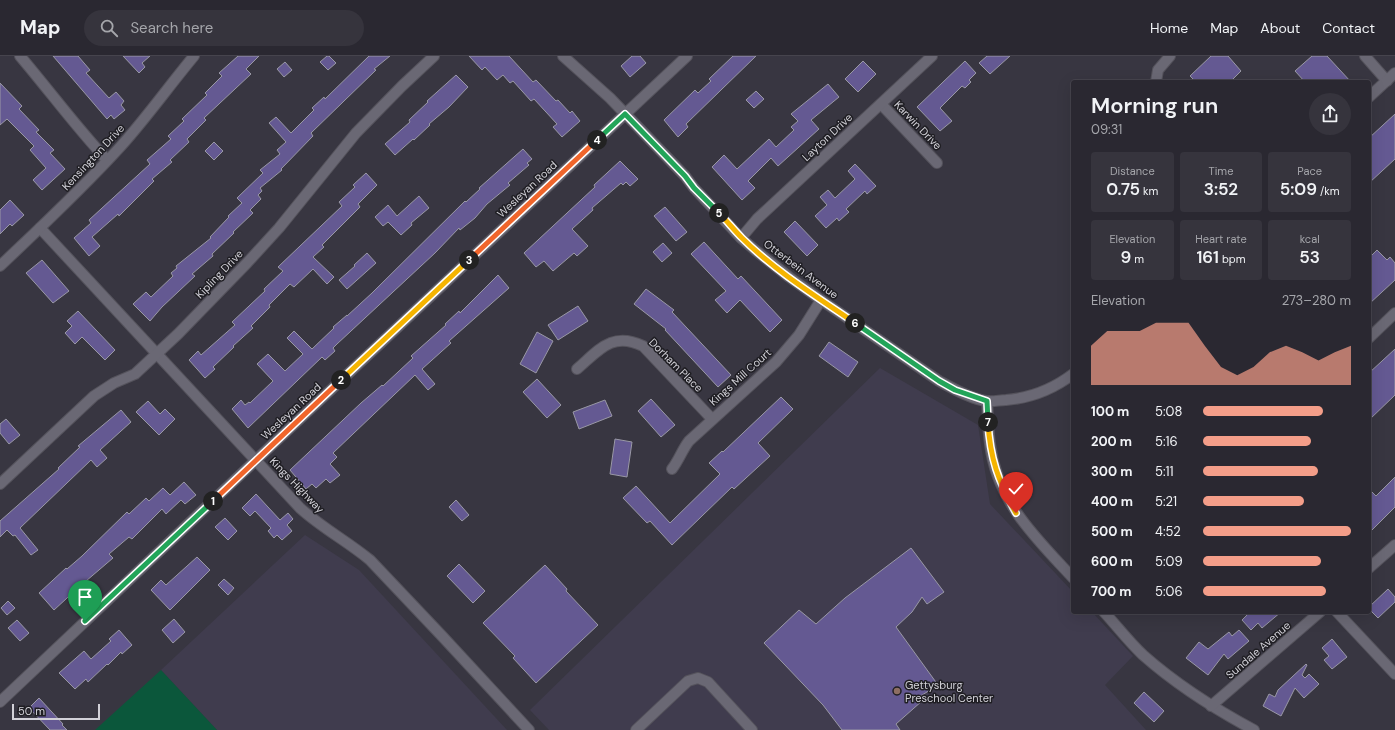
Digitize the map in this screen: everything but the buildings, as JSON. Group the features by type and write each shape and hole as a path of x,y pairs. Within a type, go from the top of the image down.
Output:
{"street":[{"path":"20,56 46,86 91,144 107,160"},
{"name":"Kensington Drive","path":"0,266 93,175 120,146 157,103 194,56"},
{"name":"Kipling Drive","path":"0,484 94,396 114,383 134,374 157,355 247,263 283,222 356,133 434,56"},
{"name":"Otterbein Avenue","path":"563,56 585,74 625,114 729,223 741,238 789,277 939,381 960,392 987,401 1022,398 1040,393 1061,383 1071,376"},
{"name":"Wesleyan Road","path":"0,702 687,56"},
{"name":"Layton Drive","path":"741,238 756,219 932,56"},
{"path":"1156,80 1158,70 1170,56"},
{"path":"1365,56 1387,81"},
{"path":"1371,95 1395,73"},
{"name":"Karwin Drive","path":"881,104 937,163"},
{"name":"Kings Highway","path":"40,228 295,503 322,526 370,560 529,730"},
{"name":"Kings Mill Court","path":"672,469 679,459 683,449 712,420 788,350 821,300"},
{"path":"1371,336 1395,313"},
{"name":"Dorham Place","path":"577,369 601,347 607,344 625,340 637,343 643,346 712,420"},
{"path":"987,401 992,457 1004,492 1026,527 1071,576"},
{"path":"1371,566 1395,545"},
{"path":"1106,614 1142,654 1177,683 1211,706 1254,730"},
{"name":"Sundale Avenue","path":"1211,706 1318,614"},
{"path":"1339,614 1395,674"},
{"path":"636,730 688,681 698,678 708,682 752,730"}],"shaded area":[{"path":"880,368 978,425 990,504 1071,590 1071,614 1094,614 1133,656 1105,685 1146,730 549,730 530,710"},
{"path":"305,535 359,570 507,730 217,730 161,670"}],"green space":[{"path":"161,670 217,730 95,730"}],"place":[{"name":"Gettysburg Preschool Center","path":"897,691"}],"route":[{"path":"85,621 625,114 729,223 741,238 789,277 939,381 964,394 987,401 992,457 1004,492 1016,513"}]}
